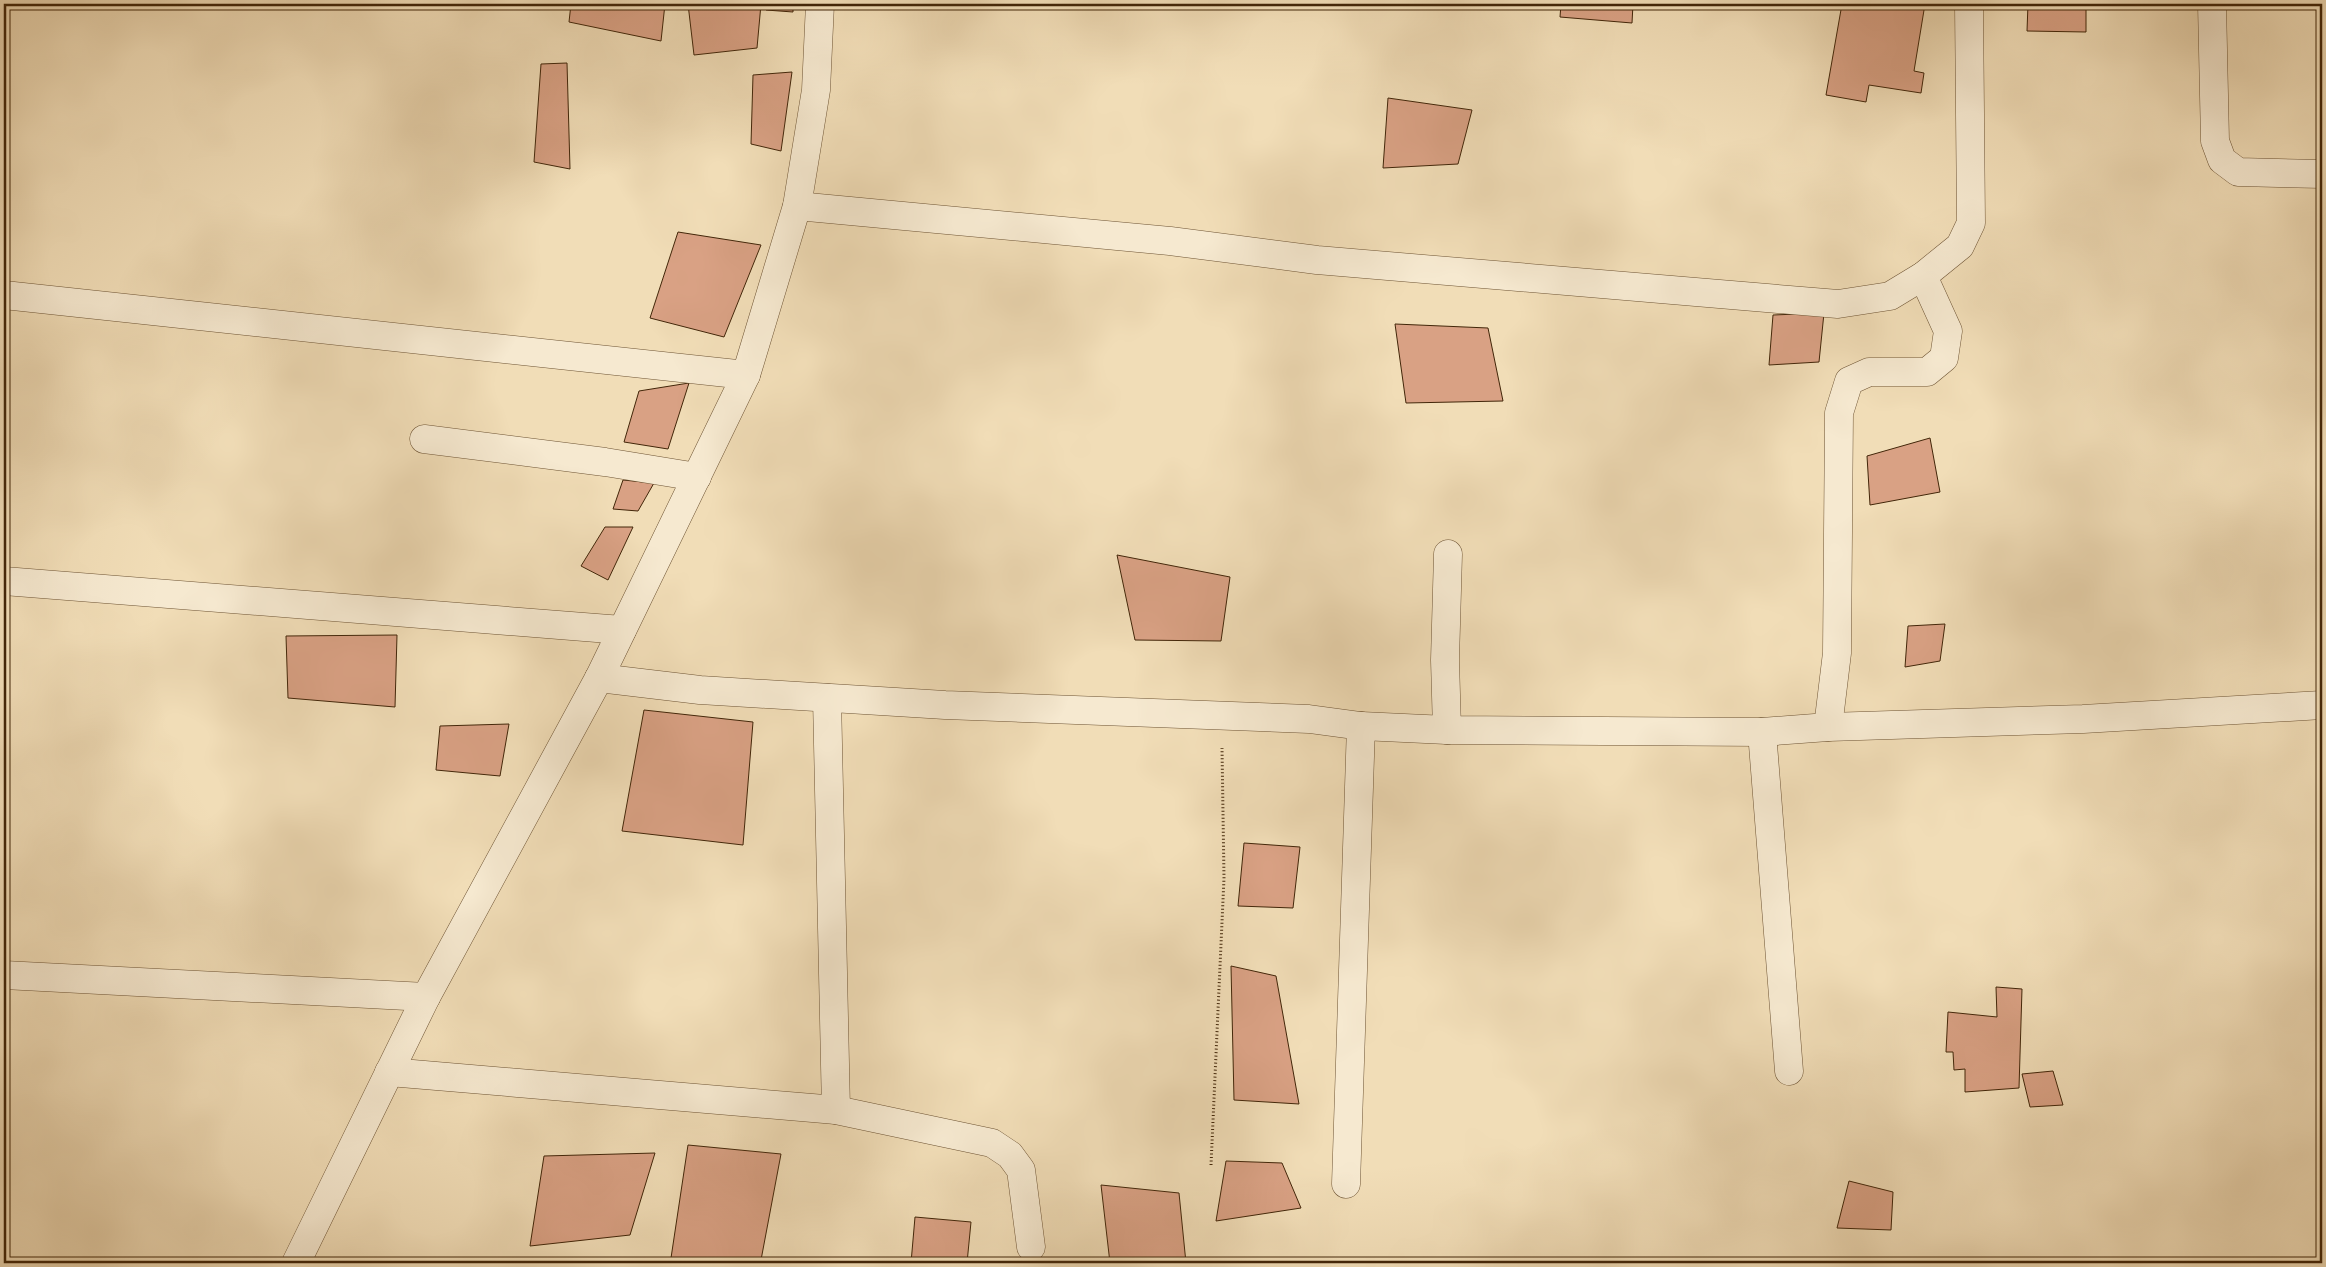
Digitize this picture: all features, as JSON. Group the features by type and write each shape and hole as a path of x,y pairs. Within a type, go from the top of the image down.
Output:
{"street":[{"path":"296,1263 426,997 599,678 746,375 796,206 816,90 820,4"},
{"path":"796,206 1170,241 1317,260 1838,304 1890,296 1923,276 1960,246 1971,223 1969,4"},
{"path":"2212,4 2215,141 2222,160 2238,172 2322,174"},
{"path":"1828,727 1838,653 1839,413 1849,381 1869,372 1927,372 1944,358 1948,331 1923,276"},
{"path":"4,295 746,375"},
{"path":"424,439 606,462 696,477"},
{"path":"1447,730 1445,660 1448,554"},
{"path":"4,581 622,630"},
{"path":"599,678 700,690 827,698 945,705 1309,718 1361,726 1447,730 1762,732 1828,727 2082,719 2322,705"},
{"path":"827,698 836,1110"},
{"path":"1346,1184 1361,726"},
{"path":"1762,732 1789,1071"},
{"path":"4,975 426,997"},
{"path":"389,1072 836,1110 992,1143 1010,1155 1021,1170 1031,1248"}],"path":[{"path":"1211,1165 1224,878 1224,775 1220,715"}],"building":[{"path":"571,4 665,4 661,41 569,22"},
{"path":"688,4 761,4 757,48 694,55"},
{"path":"766,4 793,4 793,12 766,10"},
{"path":"1561,4 1633,4 1632,23 1560,17"},
{"path":"1842,4 1925,4 1914,71 1924,73 1921,93 1869,85 1866,102 1826,95"},
{"path":"2028,4 2086,4 2086,32 2027,31"},
{"path":"567,63 570,169 534,162 541,64"},
{"path":"792,72 781,151 751,144 753,75"},
{"path":"1388,98 1472,110 1458,164 1383,168"},
{"path":"678,232 761,245 724,337 650,318"},
{"path":"1824,313 1819,362 1769,365 1773,315"},
{"path":"1395,324 1488,328 1503,401 1406,403"},
{"path":"689,383 668,449 624,442 639,391"},
{"path":"1930,438 1940,492 1870,505 1867,456"},
{"path":"623,480 654,483 638,511 613,509"},
{"path":"605,527 633,527 608,580 581,566"},
{"path":"1117,555 1230,577 1221,641 1135,640"},
{"path":"1945,624 1940,661 1905,667 1908,626"},
{"path":"397,635 395,707 288,698 286,636"},
{"path":"644,710 753,722 743,845 622,831"},
{"path":"509,724 500,776 436,770 440,726"},
{"path":"1244,843 1300,847 1293,908 1238,906"},
{"path":"1231,966 1276,976 1299,1104 1234,1100"},
{"path":"1996,987 2022,989 2019,1088 1965,1092 1965,1069 1954,1070 1953,1052 1946,1052 1948,1012 1997,1017"},
{"path":"2053,1071 2063,1105 2030,1107 2022,1074"},
{"path":"688,1145 781,1154 761,1260 671,1258"},
{"path":"655,1153 630,1235 530,1246 544,1156"},
{"path":"1226,1161 1282,1163 1301,1208 1216,1221"},
{"path":"1849,1181 1893,1192 1891,1230 1837,1228"},
{"path":"1101,1185 1179,1193 1186,1263 1110,1263"},
{"path":"915,1217 971,1222 967,1263 911,1263"}]}
